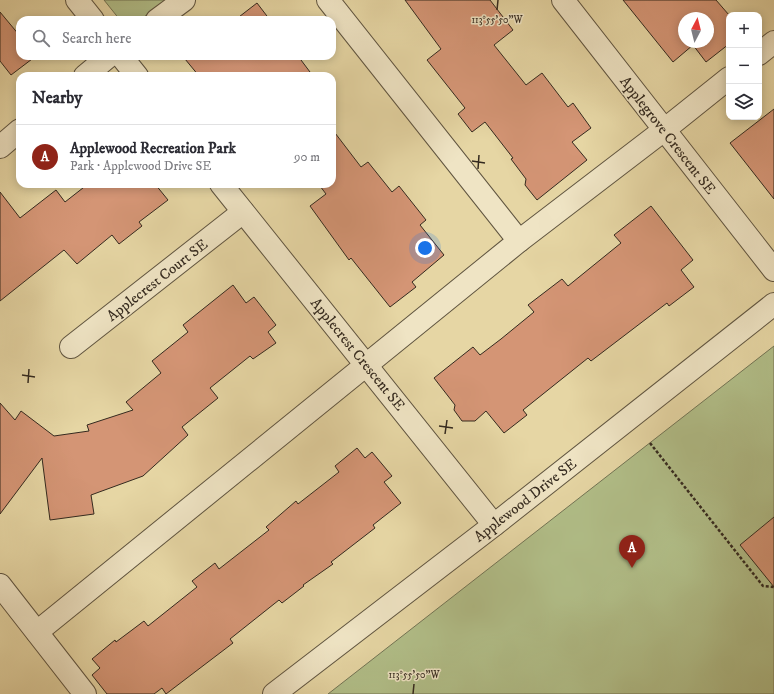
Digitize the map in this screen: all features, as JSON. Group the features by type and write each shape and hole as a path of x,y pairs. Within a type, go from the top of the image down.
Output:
{"street":[{"path":"77,0 89,16"},
{"path":"162,16 184,0"},
{"path":"328,0 519,241"},
{"name":"Applegrove Crescent SE","path":"563,0 774,270"},
{"path":"762,52 774,42"},
{"path":"90,72 104,60"},
{"path":"124,60 134,72"},
{"path":"37,632 519,241 726,80"},
{"path":"0,147 16,133"},
{"name":"Applecrest Crescent SE","path":"224,188 494,525"},
{"name":"Applecrest Court SE","path":"72,347 243,212"},
{"name":"Applewood Drive SE","path":"274,694 494,525 774,304"},
{"path":"0,585 85,694"}],"path":[{"path":"650,443 763,586 774,588"}],"green space":[{"path":"104,0 166,0 145,16 117,16"},
{"path":"774,346 774,694 328,694"}],"building":[{"path":"405,0 490,0 513,30 494,45 526,85 542,73 568,107 573,103 591,128 572,142 587,160 537,200 525,185 526,179 511,159 513,158 485,122 472,132 458,114 465,108 427,60 441,49"},
{"path":"623,0 716,0 726,12 726,46 706,62 695,48 714,48 714,12 678,12 678,48 689,48 673,62"},
{"path":"257,3 267,16 240,16"},
{"path":"0,12 16,31 16,60 31,60 11,75 0,61"},
{"path":"186,60 301,60 310,72 196,72"},
{"path":"774,109 774,199 730,143 760,120 762,120 762,118"},
{"path":"336,134 361,167 368,162 392,192 399,186 426,220 420,225 444,255 412,282 416,287 390,307 351,258 349,260 310,206 326,194 322,188 336,188"},
{"path":"83,188 158,188 168,200 139,222 142,226 119,244 112,235 77,264 64,250 0,301 0,192 20,218 56,190 65,202"},
{"path":"651,206 693,260 681,270 694,287 669,306 667,303 591,361 588,358 523,410 527,415 504,433 486,411 475,421 462,421 454,410 455,405 434,378 473,347 480,355 501,339 534,312 528,305 562,279 568,286 621,243 614,235"},
{"path":"233,285 246,303 254,297 276,325 268,332 276,343 253,359 250,356 210,388 218,398 182,427 188,435 143,476 91,495 94,514 50,520 42,458 0,514 0,403 15,420 21,411 54,436 89,431 87,425 133,410 126,402 161,373 152,361 188,332 183,325"},
{"path":"357,448 365,458 372,452 392,476 384,482 401,503 373,525 375,528 331,562 333,564 303,585 304,586 282,603 279,600 230,639 233,643 166,694 162,688 154,694 107,694 92,675 100,668 92,659 115,640 116,642 144,621 148,626 197,587 192,581 215,563 219,569 269,530 266,527 296,501 298,504 339,472 335,466"},
{"path":"774,517 774,587 740,545"}],"place":[{"name":"Applewood Recreation Park","path":"632,568"}]}
